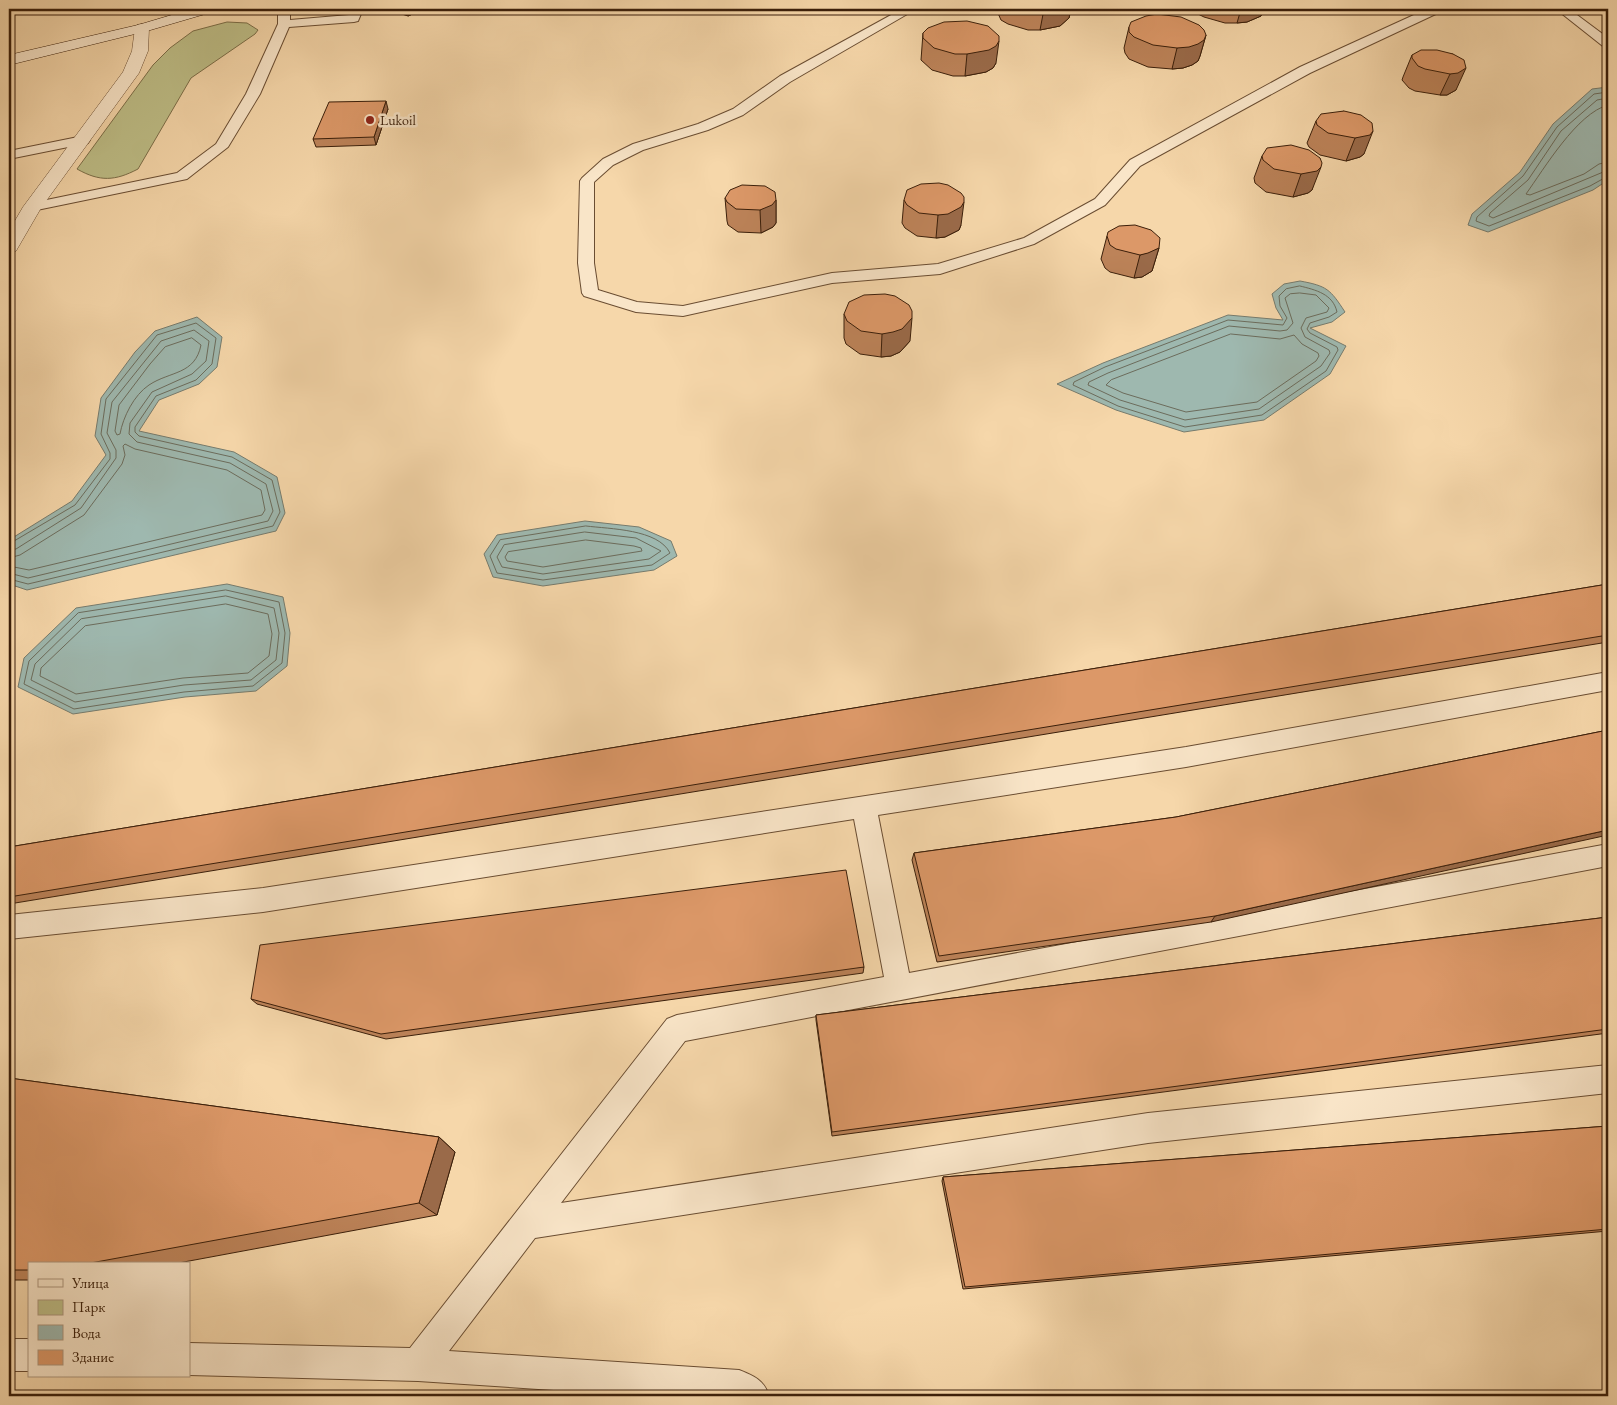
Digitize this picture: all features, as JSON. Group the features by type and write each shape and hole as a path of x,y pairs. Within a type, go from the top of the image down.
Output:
{"street":[{"path":"9,60 142,28 207,9"},
{"path":"9,247 32,207 132,74 140,51 142,28"}],"lane":[{"path":"32,207 182,176 221,147 253,94 284,24 284,9"},
{"path":"284,24 354,18 358,9"},
{"path":"910,9 785,79 738,112 703,127 638,147 608,162 587,181 586,263 590,293 636,307 683,311 832,278 940,269 1029,242 1100,202 1135,164 1305,70 1436,9"},
{"path":"1562,9 1608,44"},
{"path":"9,155 83,140"},
{"path":"9,927 262,900 1186,757 1608,681"},
{"path":"864,807 899,988"},
{"path":"418,1365 677,1029 1608,856"},
{"path":"526,1224 1148,1128 1608,1079"},
{"path":"9,1355 28,1356"},
{"path":"190,1359 418,1365 739,1386 753,1396"}],"green space":[{"path":"227,22 247,23 258,30 255,34 191,78 138,169 115,178 100,178 77,169 153,65 170,48 193,31"}],"water":[{"path":"1608,87 1608,180 1593,190 1488,232 1468,225 1472,214 1520,172 1553,124 1592,89"},
{"path":"1300,281 1322,287 1331,293 1340,304 1345,312 1332,322 1310,328 1346,346 1330,374 1264,420 1184,432 1116,410 1057,384 1103,363 1228,315 1283,320 1276,308 1272,294 1284,284"},
{"path":"197,317 222,337 217,367 199,384 159,400 139,431 234,452 277,477 285,513 276,531 27,590 9,584 9,540 72,501 106,455 95,436 101,398 135,352 155,331"},
{"path":"585,521 639,527 671,541 677,556 654,570 543,586 493,577 484,554 497,535"},
{"path":"227,584 283,597 290,633 287,666 256,691 185,697 73,714 18,687 24,658 76,608"}],"building":[{"path":"1157,14 1181,17 1199,25 1206,35 1204,40 1189,47 1177,48 1153,45 1134,37 1129,32 1131,22"},
{"path":"967,21 988,26 999,36 996,46 989,50 955,54 934,48 923,38 923,33 928,28 944,22"},
{"path":"1421,50 1437,50 1453,54 1464,60 1466,68 1458,73 1450,74 1425,69 1418,66 1412,58 1412,55"},
{"path":"386,101 374,137 313,139 329,102"},
{"path":"1344,111 1361,115 1372,123 1373,131 1370,135 1355,138 1328,133 1317,125 1316,121 1321,114"},
{"path":"1291,145 1309,150 1320,158 1321,167 1317,171 1301,174 1274,169 1263,160 1262,156 1267,148"},
{"path":"939,183 948,185 961,193 964,197 964,202 961,207 948,214 919,213 907,205 904,200 907,190 921,184"},
{"path":"742,185 765,186 775,192 776,200 772,205 760,210 736,209 725,198 730,190"},
{"path":"1135,225 1151,230 1160,238 1159,248 1140,255 1116,249 1110,245 1107,236 1108,232 1119,226"},
{"path":"885,294 895,296 909,305 912,311 912,318 902,329 882,334 861,331 847,321 844,314 849,302 864,295"},
{"path":"1608,584 1608,635 9,897 9,847"},
{"path":"1608,730 1608,830 1215,916 939,956 914,853 1176,817"},
{"path":"846,870 864,967 381,1034 251,999 260,945"},
{"path":"1608,917 1608,1029 832,1132 816,1015"},
{"path":"9,1078 439,1137 419,1203 96,1262 28,1262 28,1270 9,1270"},
{"path":"1608,1126 1608,1229 965,1287 943,1177"}],"place":[{"name":"Lukoil","path":"370,120"}]}
